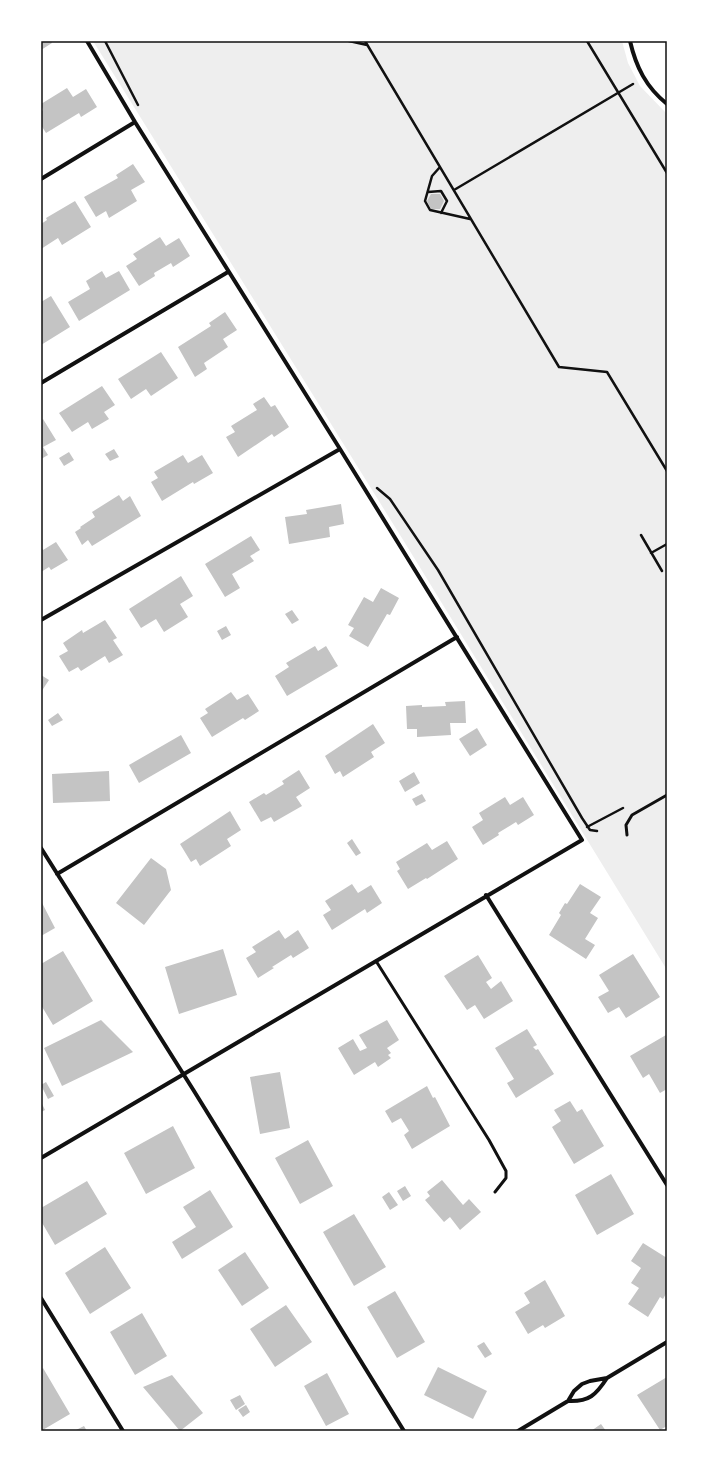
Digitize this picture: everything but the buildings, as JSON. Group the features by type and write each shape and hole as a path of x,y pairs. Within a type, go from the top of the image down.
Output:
{"street":[{"path":"41,1158 486,895 582,840 340,449 135,122 87,41"},
{"path":"630,41 636,63 643,78 654,93 667,104"},
{"path":"41,179 135,122"},
{"path":"41,383 228,272"},
{"path":"41,620 340,449"},
{"path":"57,874 457,638"},
{"path":"41,848 404,1431"},
{"path":"486,895 667,1184"},
{"path":"41,1298 123,1431"},
{"path":"518,1431 568,1401 574,1391 582,1384 590,1380 607,1378 667,1342"},
{"path":"568,1401 577,1402 590,1398 599,1390 607,1378"}],"lane":[{"path":"627,835 626,825 632,815 667,795"},
{"path":"376,961 489,1140 506,1171 506,1178 495,1192"}],"path":[{"path":"105,41 140,109"},
{"path":"349,41 367,45"},
{"path":"365,41 559,367 608,372 667,471"},
{"path":"587,41 667,173"},
{"path":"454,190 633,84"},
{"path":"440,167 432,176 425,201 430,210 470,219"},
{"path":"428,192 441,191 447,201 441,213"},
{"path":"373,484 390,499 438,570 587,827 590,830 597,831"},
{"path":"641,535 662,571"},
{"path":"651,553 667,544"},
{"path":"587,827 624,808"}],"shaded area":[{"path":"93,41 622,41 628,63 640,86 667,114 667,970 405,543"}]}
